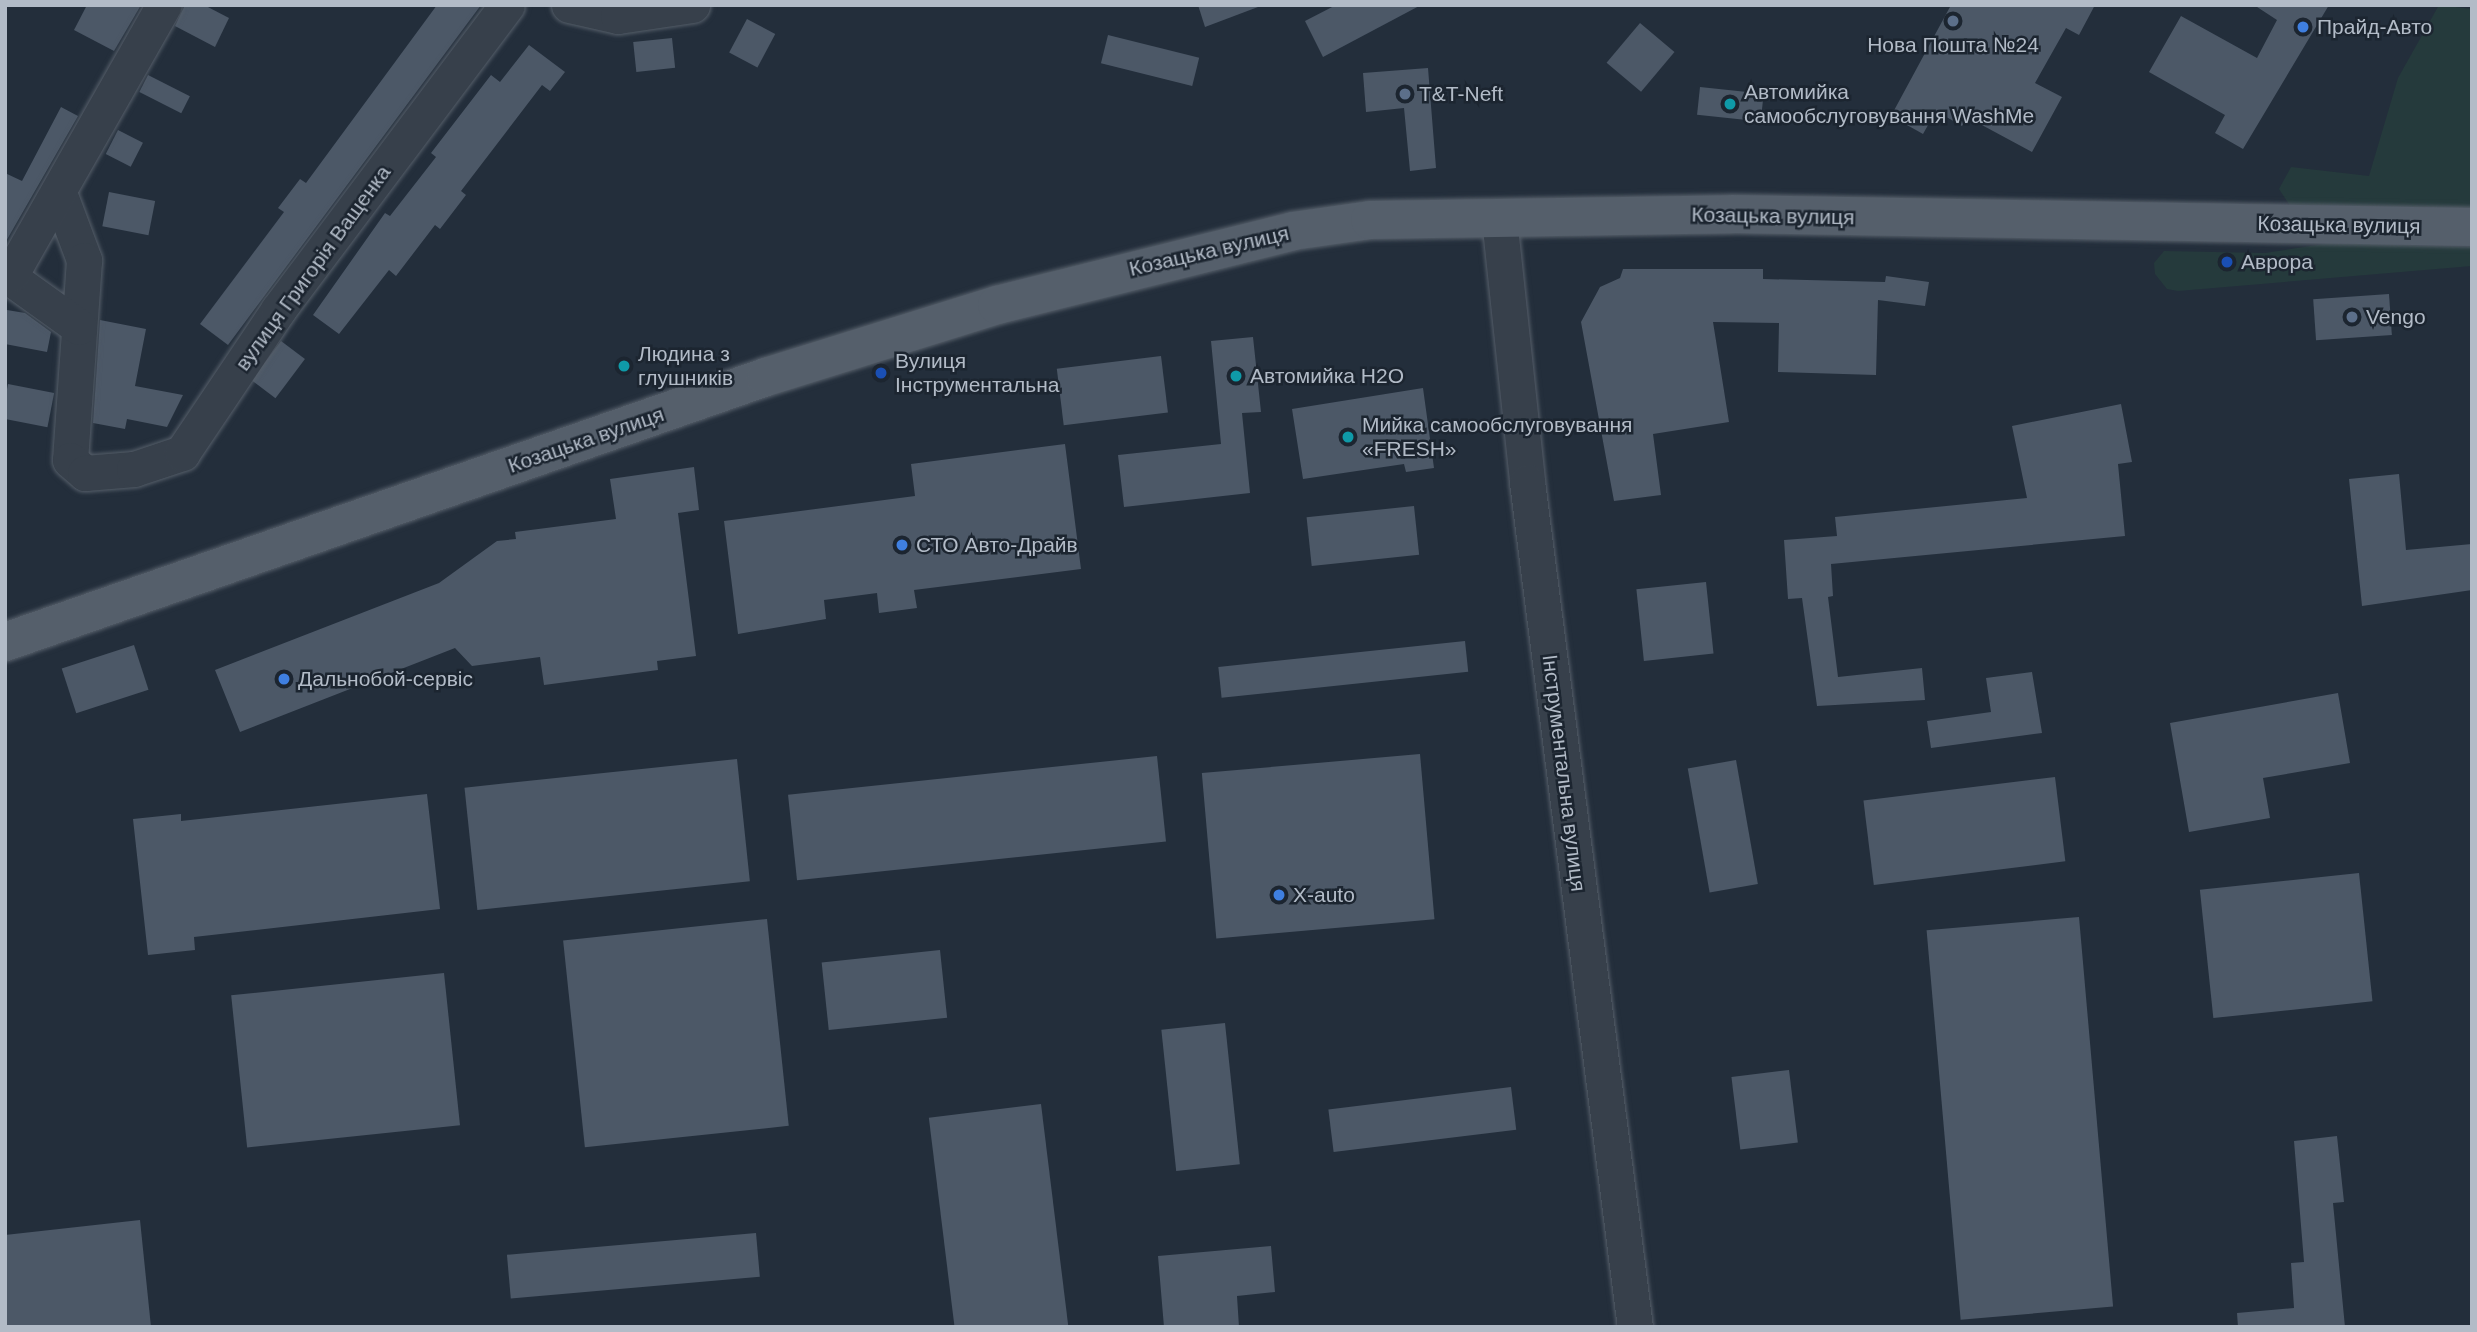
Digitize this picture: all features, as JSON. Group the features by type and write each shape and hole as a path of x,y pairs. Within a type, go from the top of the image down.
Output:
{"main road":[{"name":"Козацька вулиця","path":"5,642 766,377 997,305 1293,231 1370,220 1732,214 2472,227"}],"street":[{"path":"79,327 8,274 58,193 164,5"},
{"name":"вулиця Григорія Ващенка","path":"79,327 70,460 85,472 134,469 182,453 278,310 507,5"},
{"path":"569,5 618,16 692,5"},
{"path":"58,193 84,260 79,327"},
{"name":"Інструментальна вулиця","path":"1499,218 1527,482 1635,1327"}],"green space":[{"path":"2439,5 2472,9 2472,211 2292,209 2279,189 2291,167 2369,176 2398,78"},
{"path":"2330,243 2472,247 2472,266 2178,291 2167,289 2155,274 2154,263 2164,251 2265,253"}],"building":[{"path":"87,5 141,5 114,51 74,30"},
{"path":"185,5 204,5 229,18 215,47 175,26"},
{"path":"437,5 481,5 228,345 200,324 284,212 278,208 300,179 306,183"},
{"path":"1198,5 1258,5 1258,7 1205,27"},
{"path":"1336,5 1421,5 1323,57 1305,21"},
{"path":"1951,5 2095,5 2079,35 2066,28 2035,83 2062,97 2032,152 1967,117 1962,126 1936,111 1923,134 1891,116"},
{"path":"2254,5 2329,5 2243,149 2215,133 2225,115 2149,72 2181,16 2257,58 2277,20"},
{"path":"747,19 775,34 757,68 729,53"},
{"path":"1640,23 1674,52 1641,92 1607,63"},
{"path":"1108,35 1199,58 1192,86 1101,63"},
{"path":"672,38 675,68 636,72 633,42"},
{"path":"529,45 565,72 550,91 542,85 461,191 466,195 440,229 435,225 396,276 389,270 339,334 313,315 385,213 390,216 436,157 431,153 491,75 500,82"},
{"path":"1428,68 1436,168 1410,171 1404,108 1366,112 1363,73"},
{"path":"148,75 190,96 181,113 139,92"},
{"name":"Автомийка самообслуговування WashMe","path":"1700,87 1764,94 1761,122 1697,115"},
{"path":"61,107 78,116 5,243 5,173 22,181"},
{"path":"118,130 143,143 131,167 106,154"},
{"path":"109,192 155,201 148,235 102,226"},
{"path":"1623,269 1763,269 1763,279 1885,282 1886,276 1929,282 1925,306 1878,300 1876,375 1778,372 1779,323 1713,322 1729,422 1653,434 1661,495 1614,501 1581,322 1600,287 1620,278"},
{"name":"Vengo","path":"2389,294 2392,335 2316,340 2313,299"},
{"path":"7,310 25,313 51,332 47,352 5,344"},
{"path":"100,320 146,329 135,386 183,395 167,427 127,419 125,429 93,423"},
{"path":"1253,337 1261,412 1242,413 1250,493 1124,507 1118,455 1221,444 1211,341"},
{"path":"281,341 305,359 275,398 252,380"},
{"path":"1161,356 1168,413 1064,425 1057,369"},
{"path":"8,384 54,393 47,427 5,419"},
{"name":"Мийка самообслуговування «FRESH»","path":"1423,388 1434,468 1406,472 1404,464 1303,479 1292,409"},
{"path":"2121,404 2132,462 2118,464 2125,536 1831,564 1833,596 1828,597 1838,677 1922,668 1925,700 1817,706 1802,598 1788,599 1784,540 1837,536 1835,517 2027,498 2012,426"},
{"name":"СТО Авто-Драйв","path":"1065,444 1081,569 914,590 917,608 879,613 877,593 824,600 826,619 738,634 724,521 915,496 911,464"},
{"path":"694,467 699,510 678,513 696,656 657,661 658,670 544,685 540,657 472,666 455,648 240,732 215,670 439,583 497,541 516,539 515,532 616,519 610,479"},
{"path":"2399,474 2406,550 2472,544 2472,590 2362,606 2349,479"},
{"path":"1414,506 1419,555 1312,566 1307,517"},
{"path":"1706,582 1714,654 1644,661 1636,589"},
{"path":"1465,641 1468,672 1222,698 1218,667"},
{"path":"134,645 149,690 76,713 62,668"},
{"path":"2032,672 2042,733 1931,748 1927,721 1991,712 1986,678"},
{"path":"2338,693 2350,763 2263,778 2270,818 2189,832 2170,723"},
{"path":"1420,754 1434,919 1216,938 1202,773"},
{"path":"1157,756 1166,842 797,880 788,795"},
{"path":"737,759 750,881 477,910 465,788"},
{"path":"1736,760 1758,884 1710,893 1688,769"},
{"path":"2055,777 2065,861 1874,885 1863,801"},
{"path":"427,794 440,909 194,937 195,950 148,955 133,819 181,814 181,821"},
{"path":"2359,873 2372,1001 2213,1018 2200,890"},
{"path":"2079,917 2113,1307 1961,1320 1927,930"},
{"path":"767,919 789,1126 585,1147 563,940"},
{"path":"940,950 947,1018 829,1030 822,962"},
{"path":"444,973 460,1125 247,1148 231,995"},
{"path":"1225,1023 1240,1164 1176,1171 1161,1030"},
{"path":"1789,1070 1798,1142 1740,1150 1731,1077"},
{"path":"1511,1087 1516,1130 1334,1152 1328,1109"},
{"path":"1041,1104 1068,1327 955,1327 929,1118"},
{"path":"2337,1136 2344,1202 2333,1203 2345,1327 2238,1327 2237,1313 2294,1308 2291,1263 2304,1262 2294,1141"},
{"path":"140,1220 151,1327 5,1327 5,1235"},
{"path":"756,1233 760,1277 511,1299 507,1255"},
{"path":"1271,1246 1275,1292 1237,1296 1239,1327 1164,1327 1158,1256"}],"place":[{"name":"Нова Пошта №24","path":"1953,21"},
{"name":"Прайд-Авто","path":"2303,27"},
{"name":"T&T-Neft","path":"1405,94"},
{"name":"Автомийка самообслуговування WashMe","path":"1730,104"},
{"name":"Аврора","path":"2227,262"},
{"name":"Vengo","path":"2352,317"},
{"name":"Людина з глушників","path":"624,366"},
{"name":"Вулиця Інструментальна","path":"881,373"},
{"name":"Автомийка H2O","path":"1236,376"},
{"name":"Мийка самообслуговування «FRESH»","path":"1348,437"},
{"name":"СТО Авто-Драйв","path":"902,545"},
{"name":"Дальнобой-сервіс","path":"284,679"},
{"name":"X-auto","path":"1279,895"}]}
